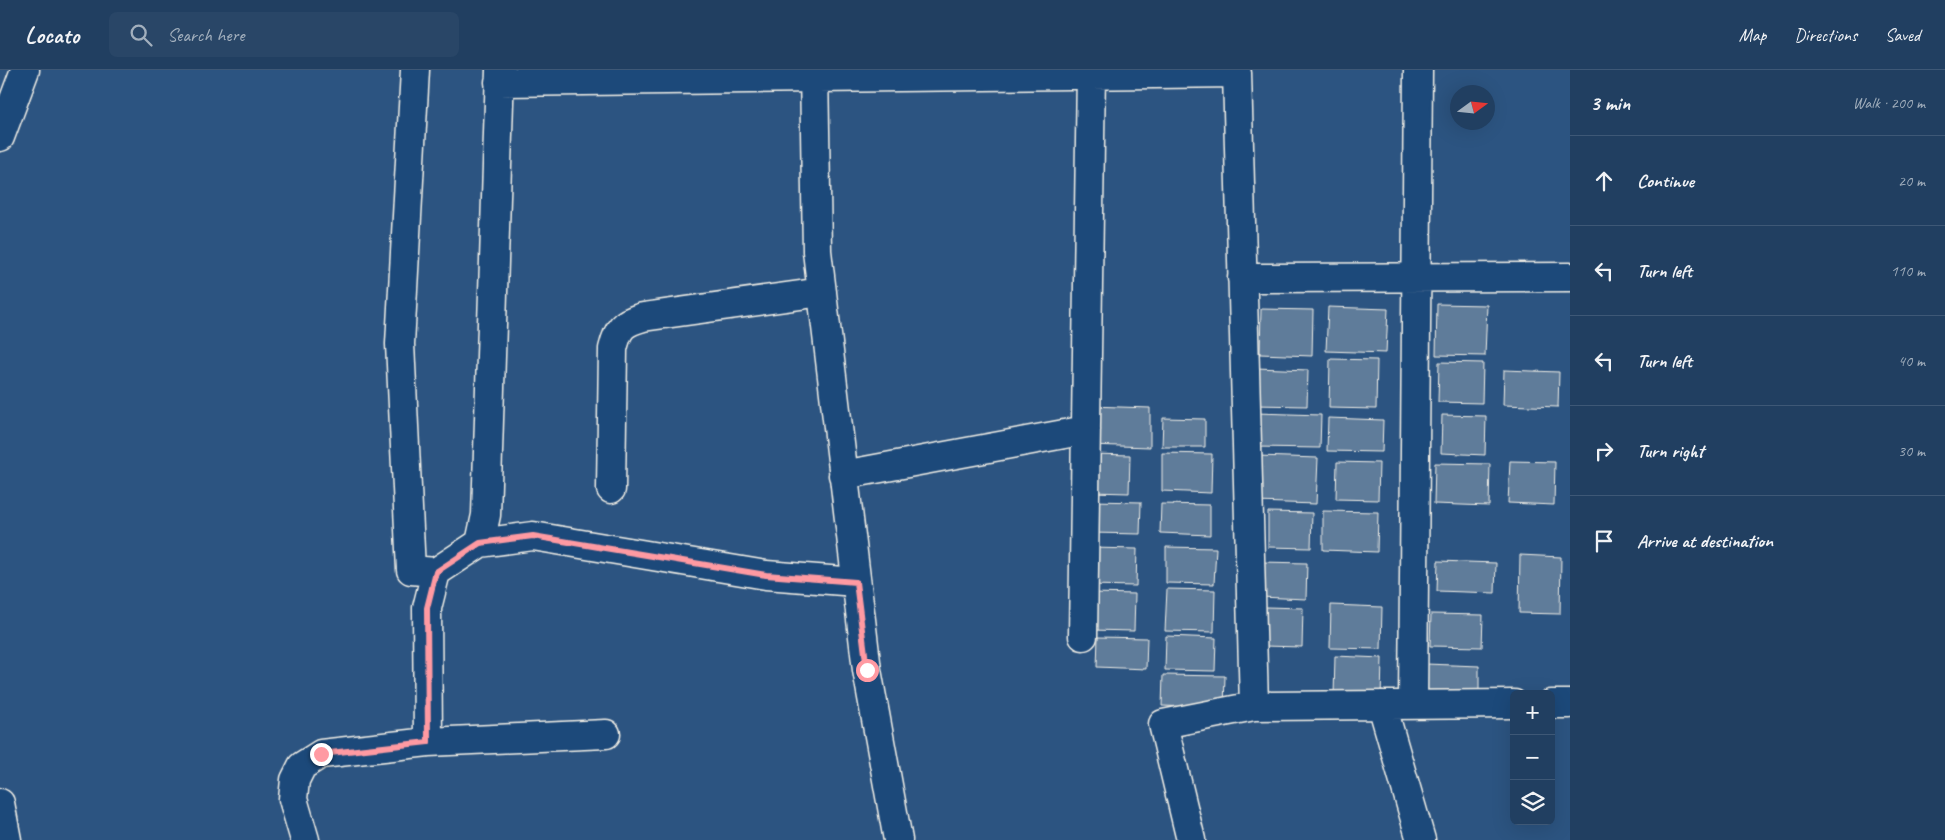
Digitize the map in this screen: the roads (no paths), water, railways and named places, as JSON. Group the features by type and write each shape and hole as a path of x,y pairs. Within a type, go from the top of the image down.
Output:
{"street":[{"path":"415,70 400,344 411,570 436,572 480,543 533,536 766,575 856,582"},
{"path":"1413,705 1418,70"},
{"path":"480,543 486,514 499,76 1237,72 1254,706"},
{"path":"1083,636 1091,73"},
{"path":"814,74 817,251 867,670 898,840"},
{"path":"0,137 14,82"},
{"path":"1242,278 1570,277"},
{"path":"610,489 612,349 616,333 628,321 643,317 822,292"},
{"path":"843,475 1086,430"},
{"path":"428,742 427,608 436,572"},
{"path":"1191,840 1163,724 1254,706 1510,704"},
{"path":"1555,704 1570,704"},
{"path":"1382,705 1421,840"},
{"path":"305,840 293,799 295,780 302,766 321,754 428,742 606,734"},
{"path":"0,803 7,840"}]}
